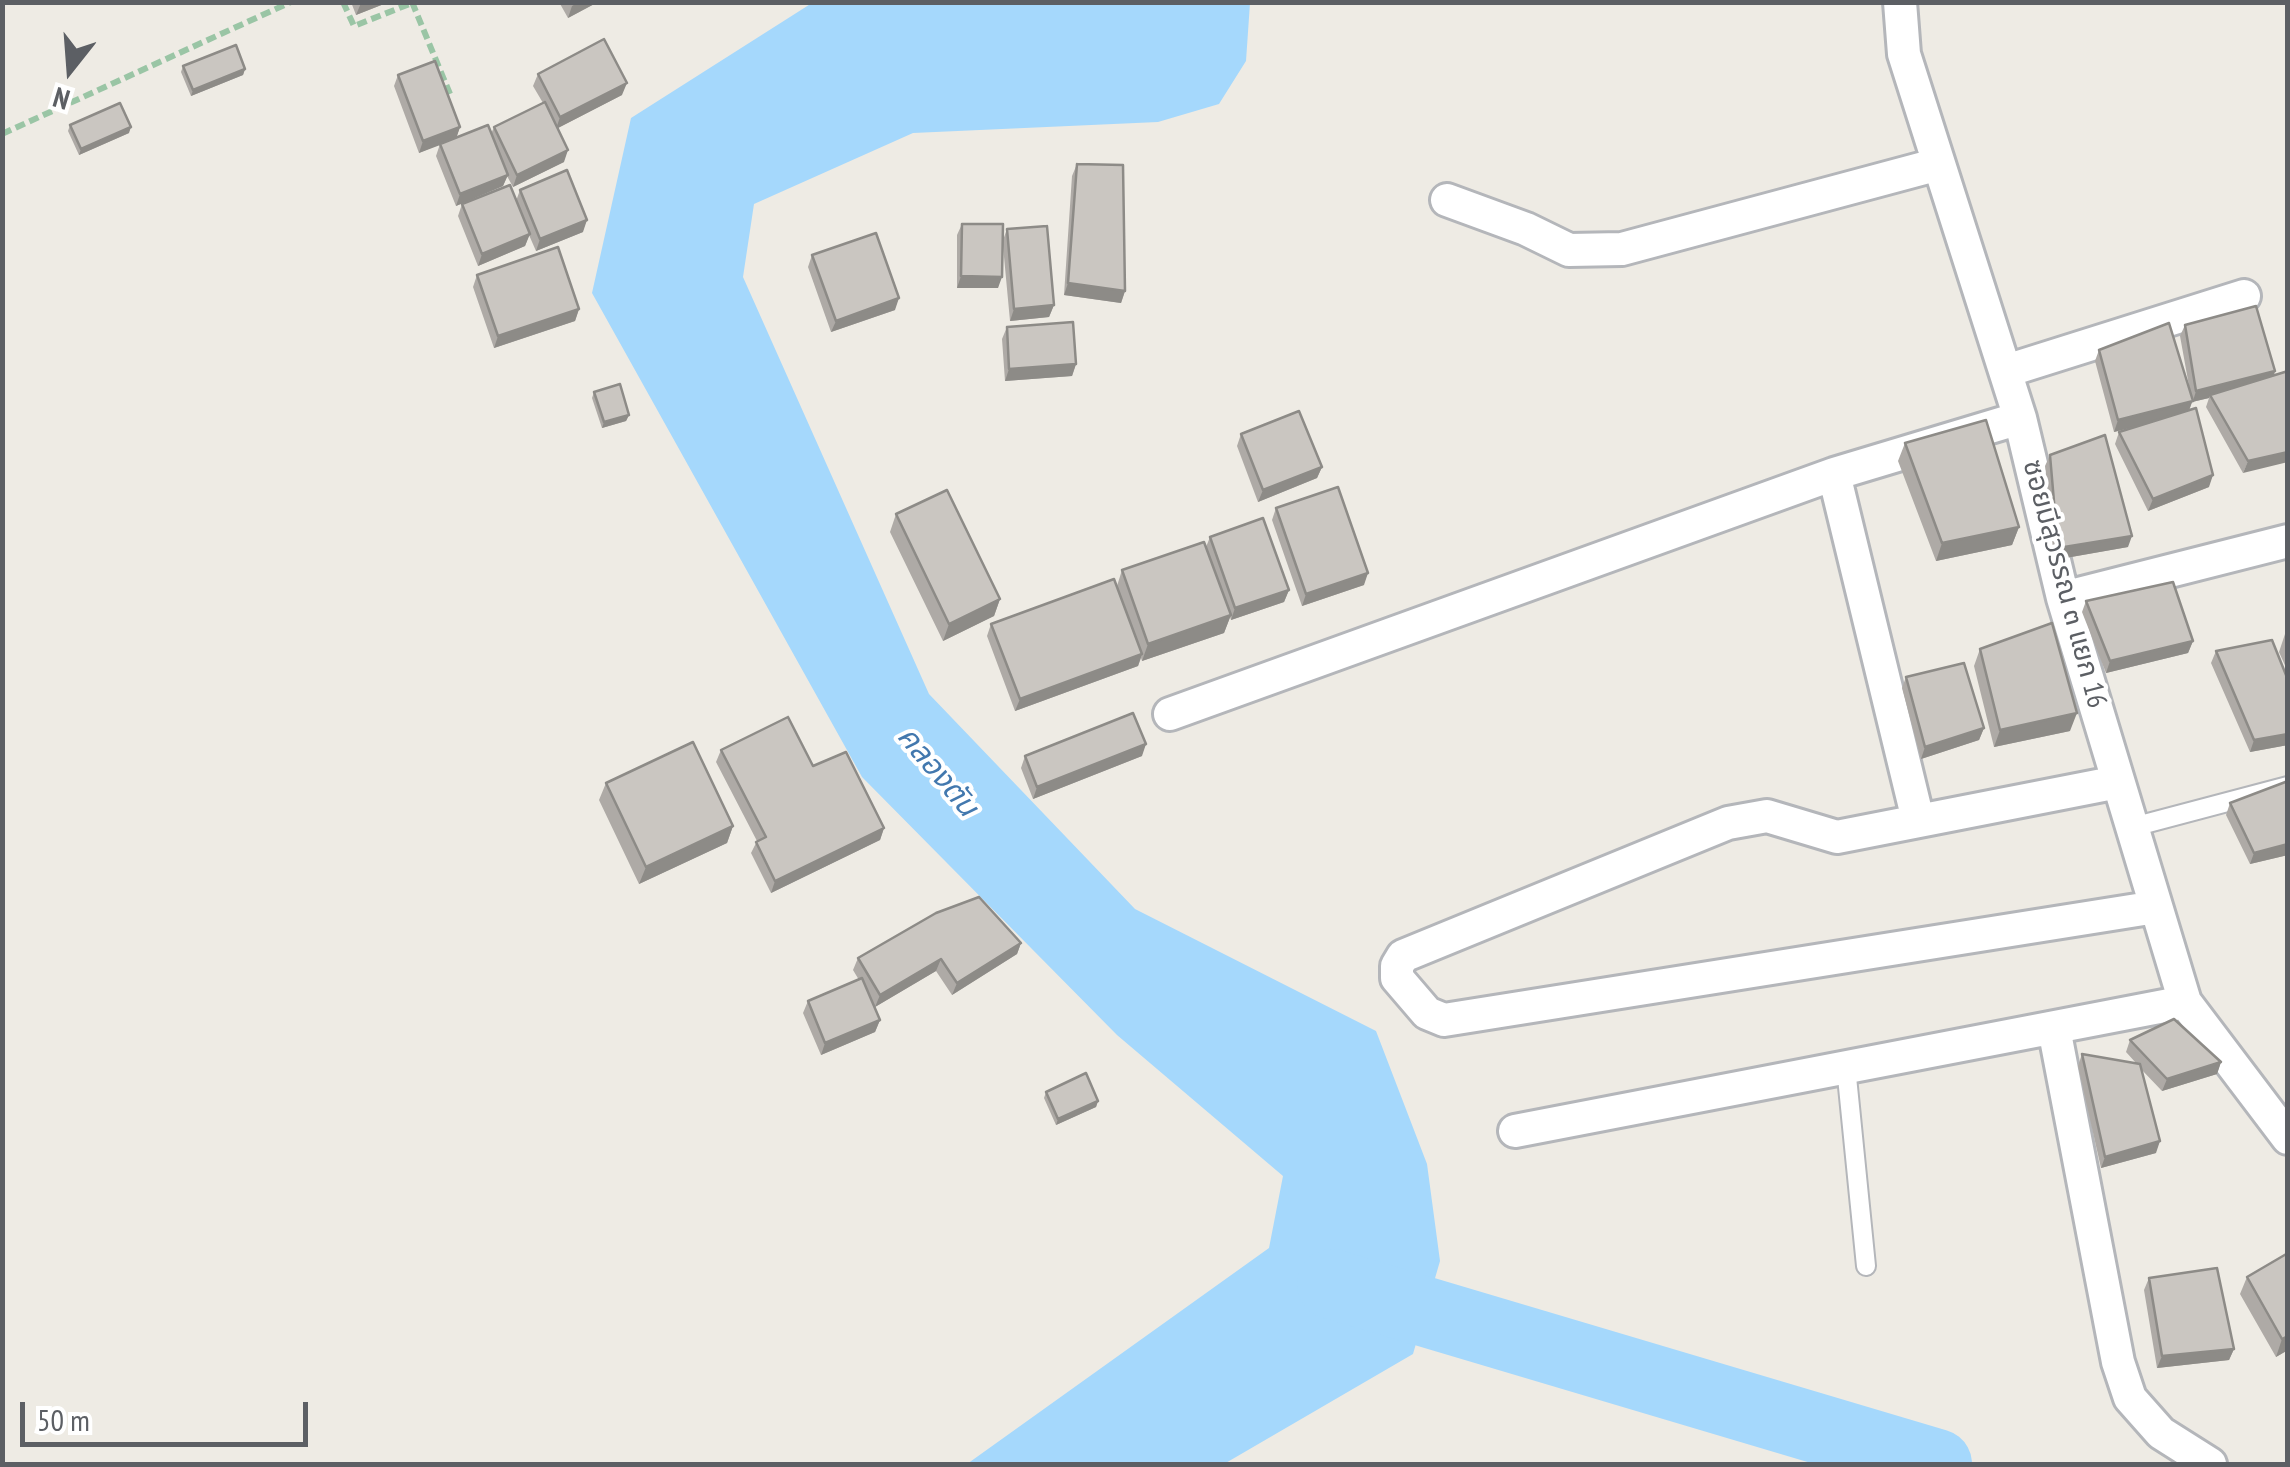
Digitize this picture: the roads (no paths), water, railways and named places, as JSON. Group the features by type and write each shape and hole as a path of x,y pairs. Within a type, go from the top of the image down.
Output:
{"street":[{"name":"ซอยมีสุวรรณ ๓ แยก 16","path":"1900,2 1904,54 2020,418 2063,598 2186,1002 2288,1138"},
{"path":"1448,200 1526,228 1568,250 1622,249 1939,164"},
{"path":"2006,371 2244,296"},
{"path":"1170,714 1834,474 2020,418"},
{"path":"1834,474 1918,820"},
{"path":"2063,598 2288,541"},
{"path":"2118,782 1837,837 1767,816 1728,823 1402,956 1396,978 1428,1013 1444,1020 2156,907"},
{"path":"1515,1131 2186,1002"},
{"path":"2054,1028 2118,1362 2130,1398 2161,1432 2210,1464"}],"lane":[{"path":"2132,826 2288,786"},
{"path":"1846,1067 1866,1266"}],"water":[{"name":"คลองตัน","path":"812,3 1250,3 1246,61 1219,104 1158,122 913,133 754,204 743,277 929,694 1135,909 1376,1031 1427,1164 1440,1261 1413,1354 1224,1464 967,1464 1269,1248 1283,1176 1117,1035 862,777 592,293 631,118"}],"waterway":[{"path":"1332,1284 1937,1464"}]}
